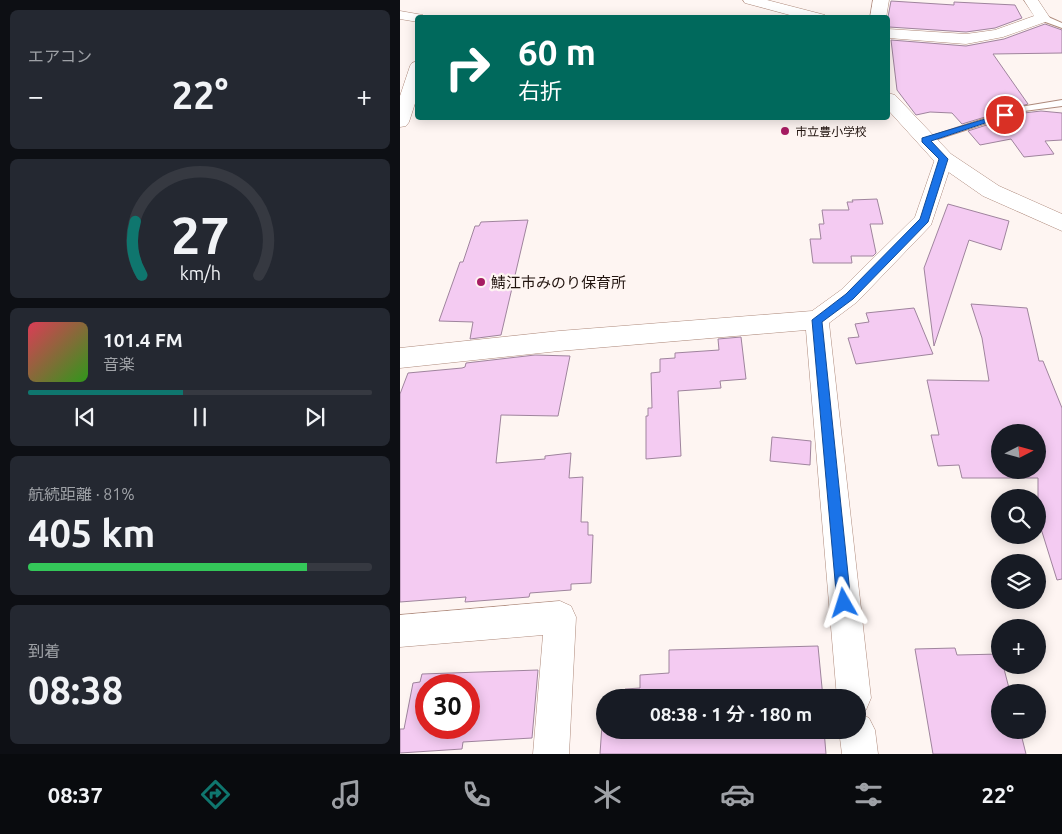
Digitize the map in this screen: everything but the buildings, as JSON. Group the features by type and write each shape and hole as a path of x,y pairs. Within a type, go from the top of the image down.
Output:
{"street":[{"path":"750,0 808,15"},
{"path":"878,15 881,0"},
{"path":"1031,0 1043,17"},
{"path":"890,34 966,39 998,34 1043,17 1062,14"},
{"path":"400,16 415,18"},
{"path":"400,122 415,75"},
{"path":"890,101 944,159 991,191 1062,223"},
{"path":"400,358 559,341 817,320 849,296 924,220 944,159"},
{"path":"817,320 853,689"},
{"path":"400,631 560,617 551,754"},
{"path":"858,739 860,754"}],"lane":[{"path":"1043,17 1062,26"},
{"path":"925,140 1023,109 1062,103"}],"place":[{"name":"市立豊小学校","path":"785,131"},
{"name":"鯖江市みのり保育所","path":"481,282"}],"route":[{"path":"844,603 819,357 817,320 849,296 924,220 944,159 925,140 969,128 1005,115"}]}
